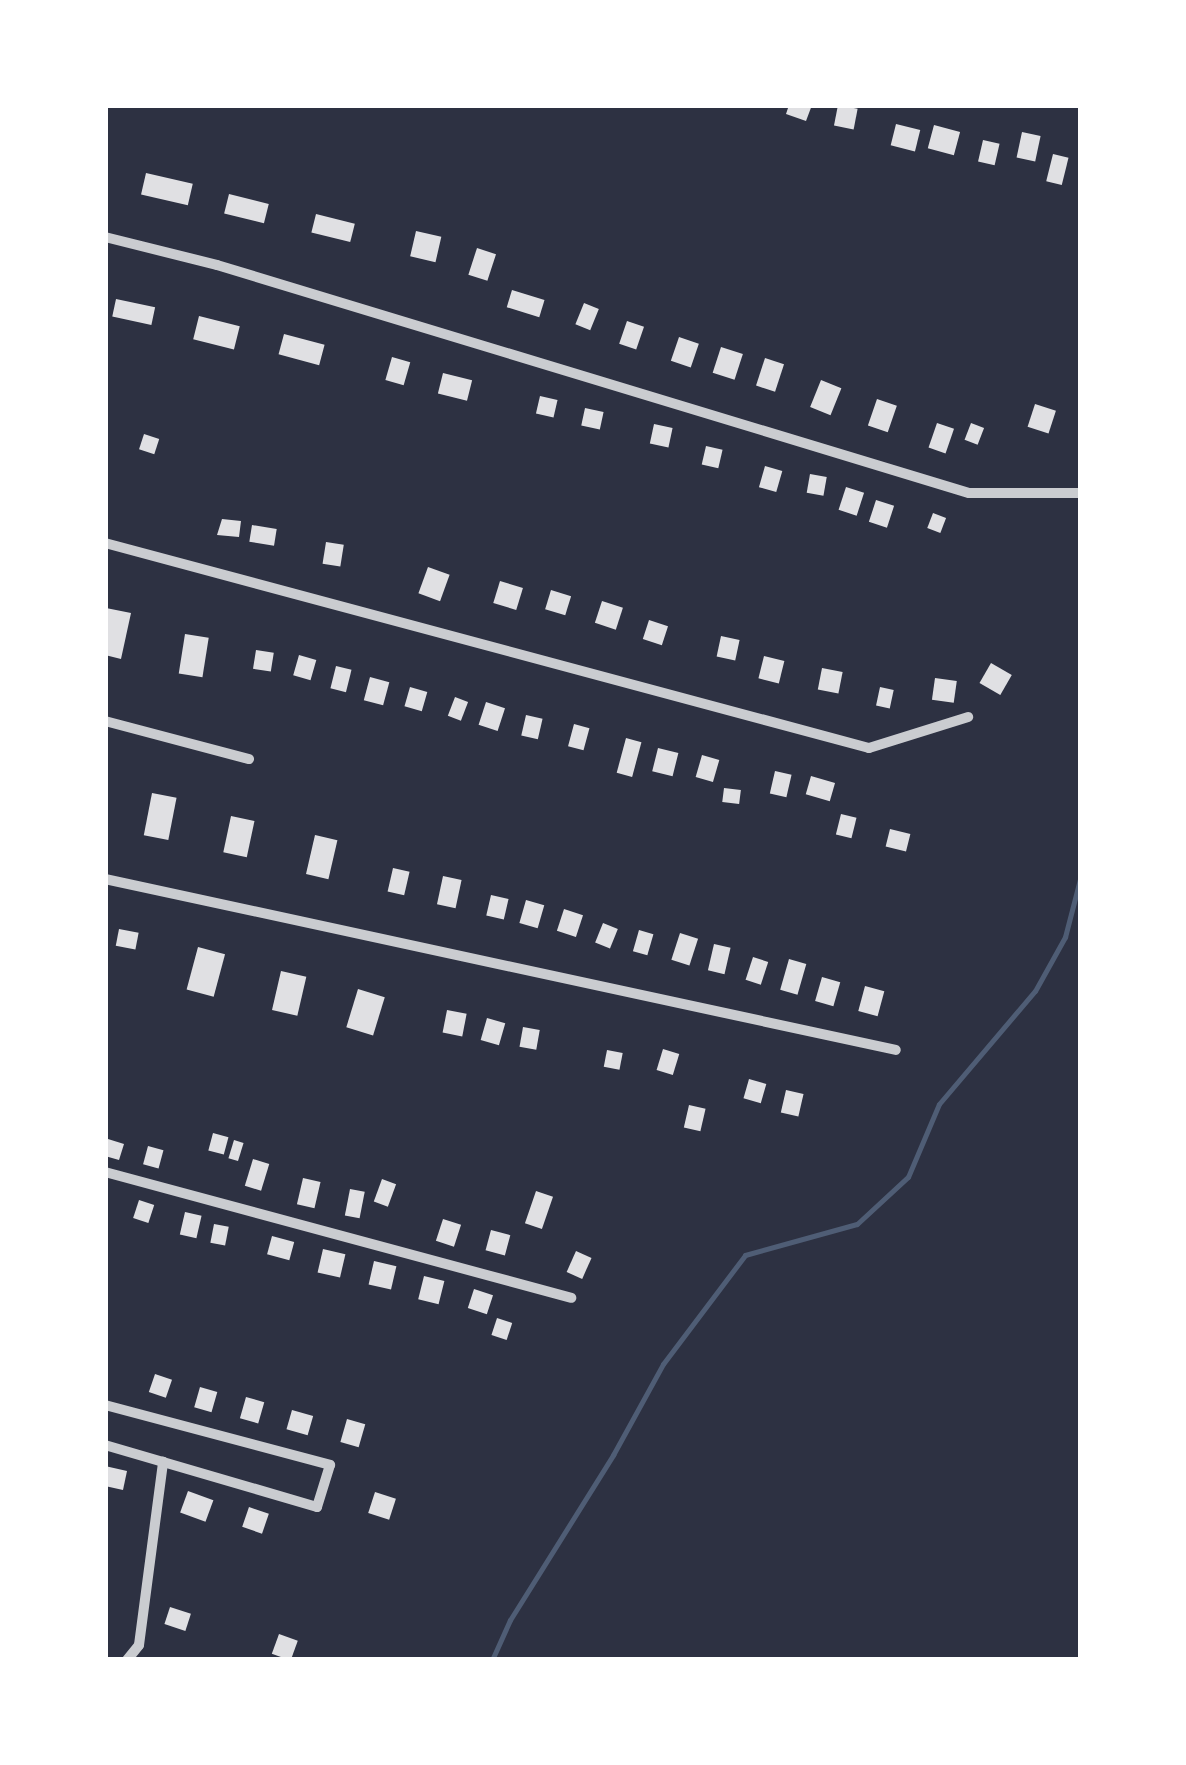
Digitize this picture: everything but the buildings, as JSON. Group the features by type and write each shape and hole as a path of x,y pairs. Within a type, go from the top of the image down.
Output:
{"street":[{"path":"105,237 255,276 970,494 1081,493"},
{"path":"105,542 868,748 968,716"},
{"path":"105,721 250,759"},
{"path":"105,878 896,1050"},
{"path":"105,1172 571,1298"},
{"path":"105,1406 330,1464 318,1507 105,1445"},
{"path":"127,1660 139,1645 163,1462"}],"waterway":[{"path":"492,1660 510,1620 613,1455 663,1364 745,1255 857,1224 908,1177 939,1104 1035,991 1065,937 1081,875"}]}
